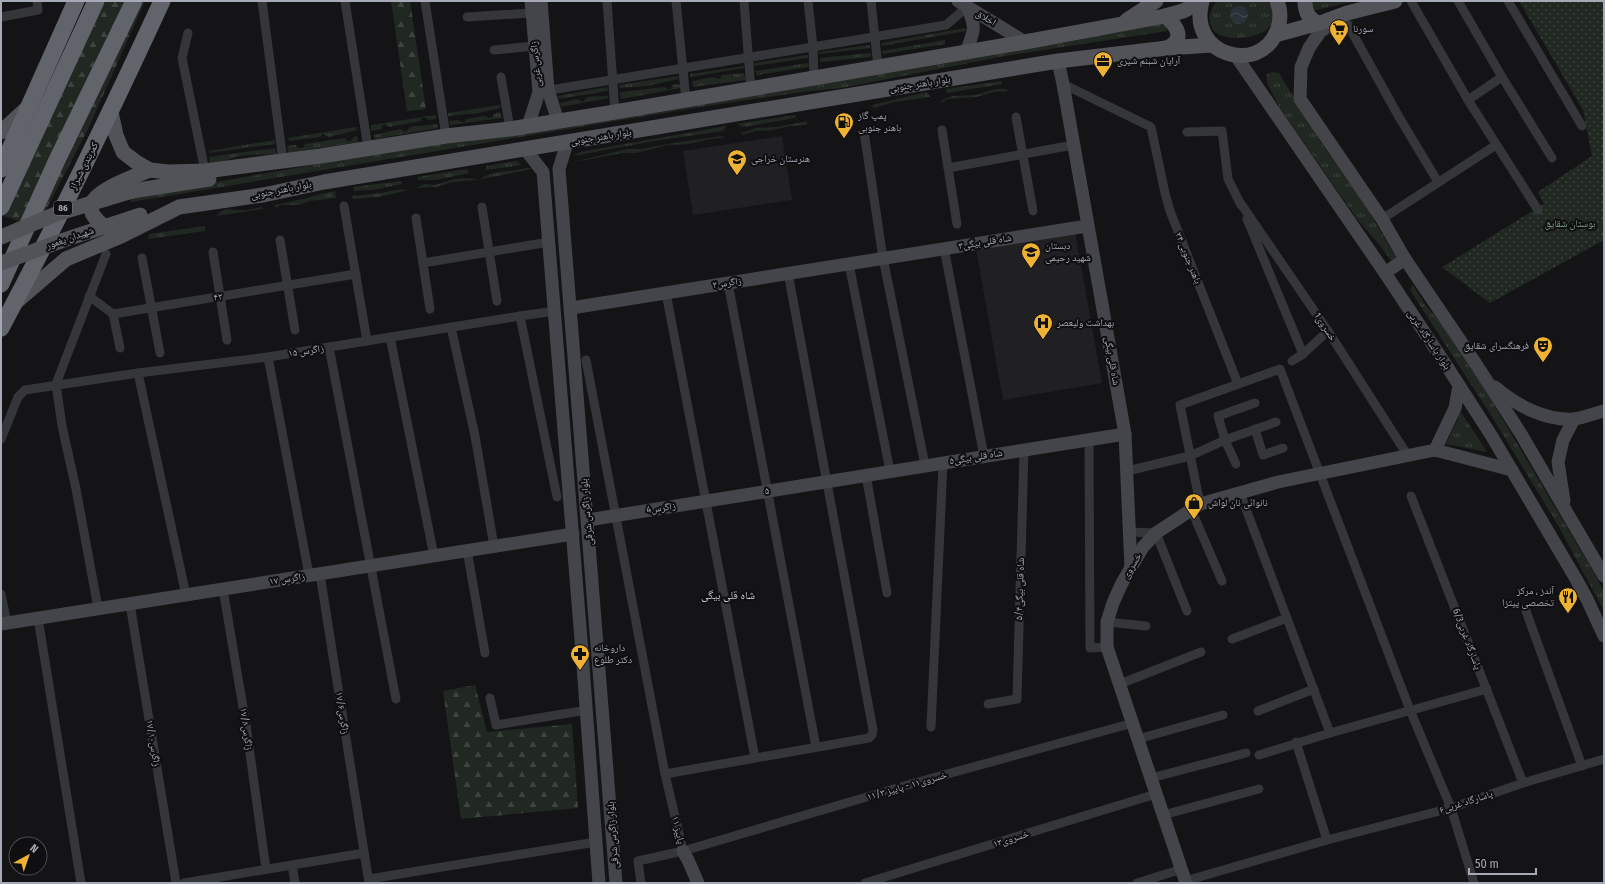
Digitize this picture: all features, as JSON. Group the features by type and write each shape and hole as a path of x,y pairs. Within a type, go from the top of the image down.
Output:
{"highway":[{"path":"1,169 76,1"},
{"path":"1,207 96,1"},
{"path":"1,284 57,160 134,1"},
{"name":"کمربندی شیراز","path":"1,328 111,112 162,1"}],"main road":[{"path":"1120,24 1156,1"},
{"path":"111,112 116,135 123,152 136,162 150,170 168,172 205,171 283,161 446,136 510,129 751,90 878,66 1025,42 1165,16 1183,10 1202,1"},
{"path":"1202,1 1199,13 1200,26 1206,37 1212,45 1224,53 1236,56 1247,55 1259,51 1268,44 1275,35 1279,25 1280,15 1277,1"},
{"path":"1305,1 1306,12 1312,20 1318,23"},
{"path":"1275,35 1395,1"},
{"path":"1165,16 1175,26 1178,32 1177,39 1173,45 1167,48"},
{"name":"بلوار باهنر جنوبی","path":"15,302 66,259 121,236 179,207 263,195 324,182 1058,61 1167,48 1212,45"},
{"path":"1,132 30,105"},
{"path":"1,237 56,214 132,191 293,166 391,145"},
{"path":"121,236 100,223 92,212 90,206 92,201 100,193 150,170"},
{"name":"شهیدان یغمور","path":"1,263 178,201 351,172 396,170"}],"street":[{"path":"262,1 283,161"},
{"path":"345,1 368,148"},
{"path":"425,1 446,136"},
{"name":"زاگرس غربی","path":"528,126 543,91 541,1"},
{"path":"607,1 615,112"},
{"path":"676,1 684,68 686,100"},
{"path":"744,1 751,90"},
{"path":"808,1 813,47 814,78"},
{"path":"871,1 878,66"},
{"path":"1411,1 1468,100 1538,210"},
{"path":"1458,1 1502,77 1552,158"},
{"path":"1508,1 1582,126"},
{"path":"543,91 946,25 963,4"},
{"name":"اخلاق","path":"963,4 1025,42"},
{"name":"اخلاق","path":"963,4 973,20 975,28 966,52"},
{"path":"1,17 37,5"},
{"path":"467,17 531,7"},
{"name":"زاگرس غربی","path":"531,7 535,46 543,91 558,121"},
{"path":"1438,182 1399,117 1345,14 1320,32 1309,48 1301,66 1300,99 1382,219 1405,259 1521,434 1604,576"},
{"path":"188,33 182,58 205,171"},
{"path":"494,50 535,46"},
{"name":"بلوار پاسارگاد غربی","path":"1236,56 1385,273 1459,386 1512,470 1576,579 1604,636"},
{"name":"شاه قلی بیگی","path":"1058,61 1125,434 1131,568"},
{"path":"501,77 510,129"},
{"path":"1468,100 1502,77"},
{"name":"۲۴ باهنر جنوبی","path":"1063,84 1152,127 1165,194 1170,211 1238,384"},
{"path":"1016,117 1033,212"},
{"path":"942,130 957,224"},
{"path":"1187,132 1222,131 1228,179 1239,201 1303,354"},
{"path":"864,132 883,258 925,465"},
{"name":"بلوار زاگرس شرقی","path":"567,143 559,169 616,883"},
{"path":"948,168 1074,145"},
{"path":"1382,219 1496,145"},
{"path":"525,149 543,172 550,166 554,165 559,169"},
{"name":"بلوار زاگرس شرقی","path":"543,172 587,710 599,883"},
{"name":"خسروى1","path":"1239,201 1328,331 1408,456"},
{"path":"344,206 367,341"},
{"path":"482,207 497,301"},
{"path":"416,218 430,309"},
{"name":"شاه قلی بیگی۳","path":"883,258 1087,226"},
{"path":"280,240 295,330"},
{"path":"423,263 549,242"},
{"path":"944,248 984,456"},
{"path":"214,252 227,340"},
{"path":"98,608 76,489 62,426 56,384 106,254"},
{"path":"142,258 160,353"},
{"name":"زاگرس۲","path":"571,308 883,258"},
{"path":"1385,273 1405,259"},
{"path":"849,264 890,471"},
{"path":"665,774 869,738 872,735 873,730 788,273"},
{"name":"۴۲","path":"113,314 356,274"},
{"path":"728,283 816,747"},
{"path":"666,293 756,758"},
{"path":"89,296 113,314 120,348"},
{"name":"زاگرس ۱۵","path":"1,439 18,398 25,390 56,384 268,357 555,311"},
{"path":"520,316 557,497"},
{"path":"451,328 475,436 494,546"},
{"path":"1292,361 1303,354 1328,331"},
{"path":"390,337 434,556"},
{"path":"329,347 396,699"},
{"name":"زاگرس۱۷/۶","path":"268,357 289,468 315,575 369,881"},
{"name":"پاییز ۱۱","path":"586,360 665,774 683,851 698,883"},
{"path":"1222,581 1196,507 1190,456 1180,405 1280,369 1410,710 1451,808 1474,883"},
{"path":"138,373 186,595"},
{"path":"1485,378 1518,404 1532,411 1552,417 1574,419 1604,411"},
{"path":"1459,386 1455,408 1434,450 1512,470"},
{"path":"1236,464 1225,440 1218,416 1255,403"},
{"path":"563,418 579,417"},
{"path":"1566,510 1558,462 1563,440 1574,419"},
{"path":"1127,471 1190,456 1225,440 1276,422"},
{"path":"1255,429 1263,455 1284,448"},
{"name":"شاه قلی بیگی۵","path":"827,481 1125,434"},
{"path":"1089,439 1090,648 1107,647"},
{"name":"شاه قلی بیگی۵/۴","path":"988,704 1017,699 1024,450"},
{"name":"خسروى","path":"1184,878 1107,647 1107,622 1113,603 1122,583 1143,547 1156,533 1196,507 1278,482 1434,450"},
{"path":"931,727 943,462"},
{"path":"866,475 887,593"},
{"name":"۵","path":"706,501 827,481"},
{"path":"1240,493 1330,733"},
{"name":"پاسارگاد غربی6/3","path":"1411,496 1487,689 1522,783"},
{"name":"زاگرس4","path":"588,520 706,501"},
{"path":"1129,532 1156,533 1188,611"},
{"name":"زاگرس ۱۷","path":"4,624 573,534"},
{"path":"467,550 485,653"},
{"name":"زاگرس۱۷/۸","path":"223,589 246,725 266,869"},
{"path":"1,594 4,624"},
{"name":"زاگرس۱۷/۱۰","path":"130,604 176,883"},
{"path":"1526,611 1582,766"},
{"path":"38,618 81,883"},
{"path":"1232,639 1287,618"},
{"path":"1107,622 1146,626"},
{"path":"582,652 598,651"},
{"path":"1120,684 1201,652"},
{"path":"1258,711 1314,689"},
{"path":"1259,754 1296,742 1487,689"},
{"path":"490,698 496,725 587,710"},
{"path":"1138,739 1223,715"},
{"name":"خسروى۱۱ - پاییز ۱۱/۳","path":"641,883 638,861 683,851 911,784 1133,723"},
{"path":"1296,742 1327,840"},
{"path":"1151,778 1246,753"},
{"name":"پاسارگاد غربی۶","path":"1137,883 1184,878 1451,808 1522,783 1604,759"},
{"path":"1163,815 1259,789"},
{"name":"خسروى۱۳","path":"865,883 1156,794"},
{"path":"369,881 596,842"},
{"path":"184,883 234,879 266,869 364,853"},
{"path":"292,865 295,883"}],"shaded area":[{"name":"هنرستان خراجی","path":"782,136 792,200 693,215 683,151"},
{"name":"بهداشت ولیعصر","path":"1075,232 1102,383 1003,400 976,249"}],"green space":[{"path":"91,1 145,1 88,129 37,227 1,215"},
{"path":"391,1 410,1 426,109 407,111"},
{"path":"1217,1 1268,1 1272,7 1273,24 1263,32 1249,37 1233,38 1217,34 1211,26 1210,16 1211,10"},
{"path":"1312,1 1356,1 1312,11"},
{"name":"بوستان شقایق","path":"1519,1 1604,1 1604,224 1601,226 1604,230 1604,240 1490,303 1442,267 1544,204 1538,192 1592,156 1583,110"},
{"path":"1164,21 1167,31 1005,56 841,88 802,92 700,107 131,202 130,197 449,141"},
{"path":"965,28 966,31 882,46 881,43"},
{"path":"945,40 945,44 883,54 882,51"},
{"path":"869,45 871,48 819,54 819,52"},
{"path":"871,53 871,57 821,62 820,58"},
{"path":"807,55 808,58 754,66 754,63"},
{"path":"808,63 809,67 757,75 755,71"},
{"path":"744,66 744,68 691,77 690,74"},
{"path":"1273,72 1279,73 1322,144 1367,208 1398,261 1393,263 1357,219 1280,108 1267,83 1267,74"},
{"path":"744,73 746,80 693,87 692,81 713,77 720,79 722,75"},
{"path":"678,76 679,79 647,86 620,88 619,85"},
{"path":"1001,81 1002,84 947,93 946,89"},
{"path":"679,84 681,88 621,99 620,92 665,87 671,89 672,85"},
{"path":"607,87 608,91 558,99 558,96"},
{"path":"996,89 1005,89 1009,91 993,92 976,97 948,99 941,103 942,100 953,96 976,95"},
{"path":"927,92 930,97 894,102 874,108 872,105"},
{"path":"608,96 608,98 561,107 560,103 578,99 583,102 587,97"},
{"path":"500,105 500,108 479,113 448,116 448,113"},
{"path":"500,112 502,118 450,125 449,121 458,120 465,122 466,119 485,116 489,118"},
{"path":"436,115 436,119 428,120 427,118 421,118 421,121 389,127 385,124 381,129 371,131 371,125"},
{"path":"795,115 796,118 743,127 736,124"},
{"path":"807,121 807,125 755,131 742,135 741,133 756,128 777,127"},
{"path":"437,124 438,128 375,139 374,135 400,129 406,132 410,127"},
{"path":"726,126 723,131 654,141 573,156 580,152"},
{"path":"356,127 357,130 329,137 323,134 320,137 289,141 288,138"},
{"path":"357,136 358,142 288,153 287,146 296,145 299,148 303,148 305,144 345,138 347,141 351,141"},
{"path":"722,136 725,138 710,139 689,144 668,145 636,153 622,153 570,163 627,149 642,149"},
{"path":"274,140 275,144 209,153 209,151"},
{"path":"275,148 277,155 240,156 210,167 209,157"},
{"path":"516,161 522,165 486,170 486,166"},
{"path":"532,168 481,179 490,174"},
{"path":"467,169 469,173 436,180 418,180 417,177"},
{"path":"471,178 477,180 453,182 436,187 416,188 424,184 435,185 454,179"},
{"path":"401,181 402,184 373,190 354,191 353,187"},
{"path":"402,189 408,190 379,197 353,199 352,196 380,193"},
{"path":"335,191 336,198 309,201 299,205 280,205 276,208 274,205 320,194"},
{"path":"262,207 263,209 216,216 222,211 228,209 245,210"},
{"path":"205,226 205,231 148,239 149,234"},
{"path":"1413,285 1426,306 1447,329 1593,571 1604,592 1604,611 1559,527 1489,412 1410,290"},
{"path":"1461,412 1487,452 1446,444"},
{"path":"475,685 487,732 572,724 578,808 461,819 443,691"}],"water":[{"path":"1239,6 1245,9 1248,15 1245,21 1239,24 1233,21 1230,15 1233,9"}],"place":[{"name":"سورنا","path":"1339,46"},
{"name":"آرایان شبنم شیری","path":"1103,78"},
{"name":"پمپ گاز باهنر جنوبی","path":"844,139"},
{"name":"هنرستان خراجی","path":"737,176"},
{"name":"دبستان شهید رحیمی","path":"1031,269"},
{"name":"بهداشت ولیعصر","path":"1043,340"},
{"name":"فرهنگسرای شقایق","path":"1543,363"},
{"name":"نانوائی نان لواش","path":"1194,520"},
{"name":"آندز ، مرکز تخصصی پیتزا","path":"1568,614"},
{"name":"داروخانه دکتر طلوع","path":"580,671"}],"district":[{"name":"شاه قلی بیگی","path":"728,595"}]}
